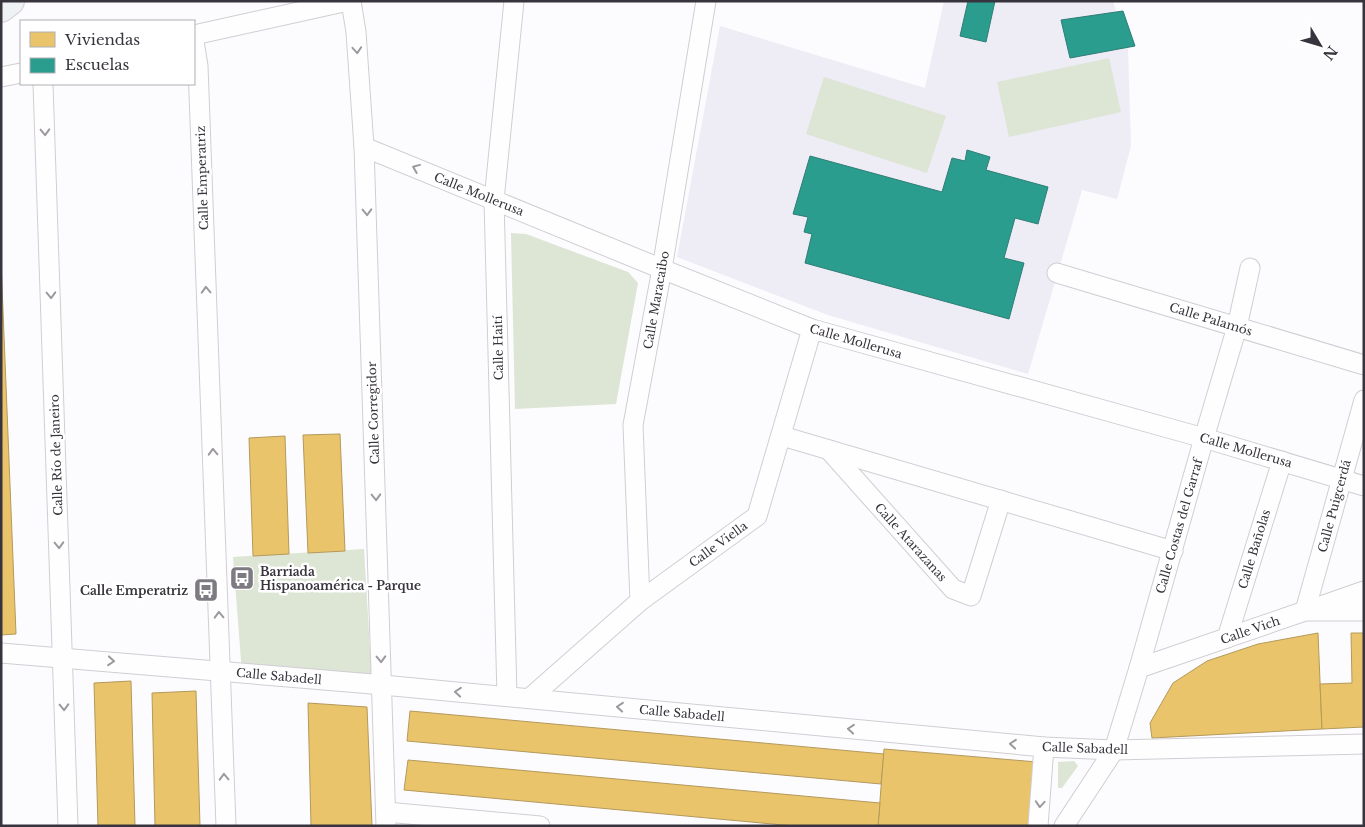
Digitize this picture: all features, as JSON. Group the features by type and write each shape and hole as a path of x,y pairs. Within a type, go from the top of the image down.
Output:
{"street":[{"path":"1,8 10,1"},
{"path":"195,35 350,1"},
{"name":"Calle Corregidor","path":"350,1 356,32 364,147 386,819"},
{"name":"Calle Haití","path":"507,696 494,200 514,1"},
{"name":"Calle Maracaibo","path":"640,602 633,425 662,270 706,1"},
{"name":"Calle Emperatriz","path":"195,46 198,66 226,826"},
{"path":"1,77 20,72"},
{"name":"Calle Río de Janeiro","path":"44,85 68,826"},
{"name":"Calle Mollerusa","path":"364,147 662,270 812,329 1204,438 1364,486"},
{"name":"Calle Costas del Garraf","path":"1064,826 1114,750 1237,327 1250,268"},
{"name":"Calle Palamós","path":"1058,273 1364,365"},
{"name":"Calle Viella","path":"530,698 640,602 757,516 812,329"},
{"name":"Calle Puigcerdá","path":"1305,611 1364,400"},
{"path":"782,436 1173,551"},
{"name":"Calle Atarazanas","path":"829,450 953,589 971,596 1001,500"},
{"name":"Calle Bañolas","path":"1227,638 1282,461"},
{"path":"1305,611 1364,591"},
{"name":"Calle Vich","path":"1139,668 1305,611 1364,611"},
{"name":"Calle Sabadell","path":"1,653 382,684 1044,747 1114,750 1364,744"},
{"path":"1038,826 1044,747"},
{"path":"386,819 540,826"}],"shaded area":[{"path":"944,1 1113,1 1128,49 1131,146 1117,199 1082,190 1028,374 828,315 677,257 720,26 925,88"}],"green space":[{"path":"1109,58 1121,112 1009,137 997,82"},
{"path":"824,77 946,116 927,173 806,134"},
{"path":"511,233 526,234 628,272 638,283 616,404 515,409"},
{"path":"364,549 372,684 242,673 233,557"},
{"path":"1074,761 1078,766 1062,788 1058,788 1058,762"}],"building: Viviendas":[{"path":"1,261 16,634 1,635"},
{"path":"340,434 345,551 308,553 303,435"},
{"path":"285,436 289,554 253,556 249,438"},
{"path":"1318,633 1322,729 1152,738 1150,723 1173,683 1207,661 1258,644"},
{"path":"1351,633 1364,633 1364,727 1322,729 1320,684 1352,683"},
{"path":"131,681 135,826 98,826 94,683"},
{"path":"196,691 200,826 155,826 152,693"},
{"path":"308,703 367,707 372,826 311,826"},
{"path":"410,711 884,754 881,784 407,741"},
{"path":"884,749 1037,762 1031,826 878,826"},
{"path":"408,760 880,803 878,826 794,826 404,790"}],"building: Escuelas":[{"path":"968,1 995,1 986,42 960,36"},
{"path":"1123,11 1135,46 1070,58 1061,20"},
{"path":"967,150 990,157 986,170 1048,187 1038,224 1015,218 1004,258 1024,263 1009,319 805,263 812,234 804,232 808,217 793,214 810,156 942,192 952,158 965,161"}],"place":[{"name":"Barriada Hispanoamérica - Parque","path":"242,578"},
{"name":"Calle Emperatriz","path":"206,590"}]}
